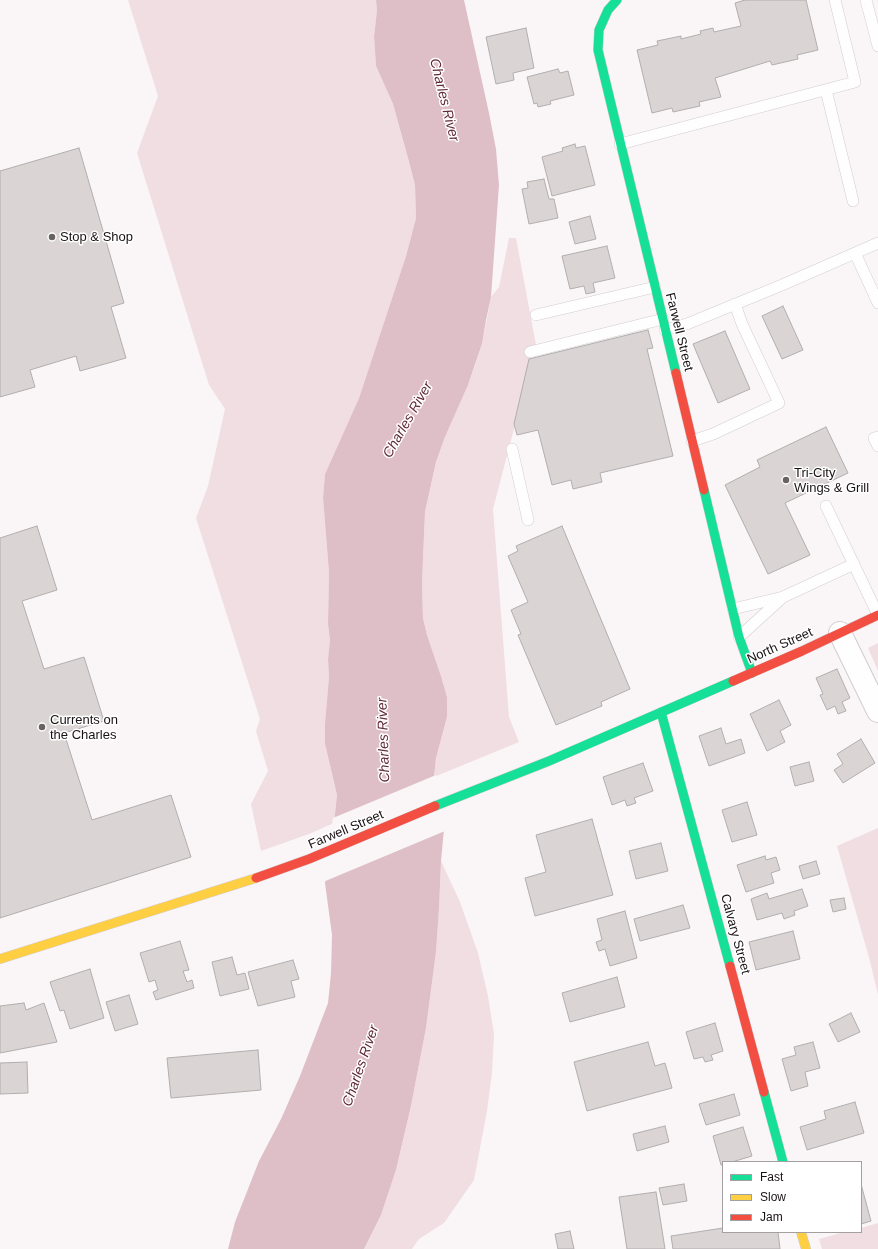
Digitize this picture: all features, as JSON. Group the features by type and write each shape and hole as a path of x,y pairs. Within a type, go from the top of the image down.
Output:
{"street":[{"name":"Farwell Street","path":"617,0 608,10 603,19 600,30 598,50 732,609 739,637 752,673"},
{"name":"North Street","path":"693,699 840,634 878,615"},
{"path":"840,634 878,711"},
{"name":"Farwell Street","path":"0,959 308,860 477,789 549,761 693,699"},
{"name":"Calvary Street","path":"661,712 783,1161"},
{"path":"802,1233 806,1249"}],"lane":[{"path":"620,144 855,82 836,0"},
{"path":"866,0 878,46"},
{"path":"826,90 853,201"},
{"path":"530,352 664,325 687,324 878,243"},
{"path":"855,253 878,303"},
{"path":"536,315 655,287"},
{"path":"692,441 713,434 779,403 742,324 735,304"},
{"path":"878,437 874,438 878,446"},
{"path":"512,449 528,520"},
{"path":"826,506 878,615"},
{"path":"732,609 783,597 854,564"},
{"path":"739,637 783,597"}],"shaded area":[{"path":"128,0 376,0 377,10 374,37 376,66 393,104 415,185 416,218 406,256 359,398 325,474 323,498 329,573 328,624 330,640 325,744 337,795 334,823 309,834 261,851 251,804 268,771 256,731 260,719 196,518 208,486 225,409 209,385 137,153 158,96"},
{"path":"509,238 516,238 536,345 493,509 509,717 519,742 434,777 436,758 447,717 447,697 423,618 422,583 425,512 436,462 445,437 468,385 482,344 491,297 499,287"},
{"path":"878,643 878,671 868,648"},
{"path":"878,828 878,995 870,961 837,846"},
{"path":"441,861 460,902 478,953 488,996 494,1034 492,1073 487,1111 474,1180 444,1223 419,1239 412,1249 364,1249 381,1215 396,1170 411,1106 426,1028 436,952"},
{"path":"878,1223 878,1249 822,1249 819,1239 840,1233 862,1233 862,1228"}],"water":[{"name":"Charles River","path":"376,0 464,0 496,149 499,185 491,297 482,344 468,385 445,437 436,462 425,512 422,583 423,618 447,697 447,717 436,758 434,777 444,829 436,952 426,1028 411,1106 396,1170 381,1215 364,1249 228,1249 235,1222 259,1161 281,1119 300,1076 328,1003 331,973 332,935 325,883 337,795 325,744 330,640 328,624 329,573 323,498 325,474 359,398 406,256 416,218 415,185 409,162 393,104 376,66 374,37 377,10"}],"pier":[{"path":"436,775 445,831 323,882 333,818"}],"building":[{"path":"745,0 806,0 818,50 797,55 798,59 772,65 770,61 715,78 721,97 699,102 700,106 673,112 672,108 652,113 637,50 658,45 657,41 681,36 681,39 701,34 700,31 713,28 714,32 741,26 735,3"},
{"path":"526,28 534,68 513,73 514,80 496,84 486,37"},
{"path":"558,69 560,73 568,71 574,95 550,101 551,104 538,107 537,103 534,104 527,77"},
{"path":"575,144 576,148 585,146 595,185 552,196 542,157 563,151 562,148"},
{"name":"Stop & Shop","path":"79,148 124,303 111,307 126,358 80,371 76,356 30,370 35,387 0,397 0,171"},
{"path":"544,179 549,199 554,199 558,218 529,224 522,189 528,188 527,182"},
{"path":"590,216 596,239 575,244 569,222"},
{"path":"607,246 615,278 593,283 595,292 586,294 584,286 570,289 562,256"},
{"path":"783,306 803,350 782,359 762,316"},
{"path":"648,330 653,348 647,349 673,456 600,473 602,482 573,489 571,480 552,485 538,430 517,435 514,424 529,359"},
{"path":"725,331 750,389 718,403 693,344"},
{"path":"826,427 848,473 785,503 810,555 768,574 725,485 760,467 757,460"},
{"name":"Currents on the Charles","path":"37,526 57,590 22,601 44,669 84,657 104,721 64,733 92,820 171,795 191,857 0,918 0,538"},
{"path":"562,526 630,689 601,702 602,706 556,725 518,635 521,634 511,610 528,602 508,556 518,551 516,546"},
{"path":"837,669 850,698 842,702 846,711 838,714 835,706 827,710 820,695 823,694 816,678"},
{"path":"779,700 791,725 780,731 785,742 767,751 750,714"},
{"path":"721,728 726,744 741,739 745,753 709,766 699,736"},
{"path":"861,739 875,763 843,783 834,770 843,764 837,754"},
{"path":"809,762 814,781 795,786 790,767"},
{"path":"643,763 653,791 634,798 636,803 627,806 625,800 612,805 603,777"},
{"path":"747,802 757,835 732,842 722,810"},
{"path":"592,819 613,895 535,916 525,878 546,872 536,835"},
{"path":"661,843 668,871 636,879 629,851"},
{"path":"765,856 766,860 776,857 780,870 771,873 774,883 746,892 737,865"},
{"path":"816,861 820,874 803,879 799,866"},
{"path":"802,889 808,906 794,911 795,915 784,919 782,913 757,920 751,899 767,893 769,899"},
{"path":"844,898 846,909 833,912 830,900"},
{"path":"683,905 690,928 640,941 634,919"},
{"path":"625,911 637,958 610,966 605,949 599,951 596,942 602,940 597,919"},
{"path":"793,931 800,959 756,970 749,942"},
{"path":"180,941 189,970 183,971 187,982 192,980 194,988 156,1000 153,992 158,990 155,980 149,982 140,953"},
{"path":"232,957 237,975 245,973 249,989 220,996 212,962"},
{"path":"293,960 299,979 291,981 295,997 258,1006 248,972"},
{"path":"90,969 104,1018 70,1029 64,1010 60,1011 50,982"},
{"path":"617,977 625,1007 570,1022 562,993"},
{"path":"129,995 138,1024 115,1031 106,1002"},
{"path":"24,1003 26,1010 44,1003 57,1042 0,1053 0,1006"},
{"path":"851,1013 860,1032 838,1042 829,1024"},
{"path":"715,1023 723,1051 711,1055 713,1060 705,1062 703,1057 694,1059 686,1032"},
{"path":"648,1042 655,1066 665,1063 672,1088 587,1111 574,1062"},
{"path":"813,1042 820,1068 805,1072 808,1086 791,1091 782,1059 796,1055 794,1047"},
{"path":"258,1050 261,1090 171,1098 167,1058"},
{"path":"27,1062 28,1093 0,1094 0,1063"},
{"path":"734,1094 740,1115 706,1125 699,1104"},
{"path":"855,1102 864,1133 807,1150 800,1127 826,1119 824,1111"},
{"path":"665,1126 669,1142 637,1151 633,1134"},
{"path":"743,1127 752,1156 735,1161 722,1161 721,1165 713,1136"},
{"path":"684,1184 687,1201 663,1205 659,1188"},
{"path":"862,1188 871,1221 862,1224"},
{"path":"656,1192 665,1249 627,1249 619,1197"},
{"path":"722,1228 722,1233 778,1233 780,1249 673,1249 671,1236"},
{"path":"570,1231 574,1249 558,1249 555,1234"}],"traffic: fast":[{"path":"617,0 608,10 599,30 598,50 676,373"},
{"path":"704,490 739,637 752,673"},
{"path":"435,806 549,761 733,681"},
{"path":"661,712 730,966"},
{"path":"764,1092 783,1161"}],"traffic: slow":[{"path":"0,959 256,878"},
{"path":"801,1233 806,1249"}],"traffic: jam":[{"path":"676,373 704,490"},
{"path":"733,681 802,651 878,615"},
{"path":"256,878 309,859 435,806"},
{"path":"730,966 764,1092"}],"place":[{"name":"Stop & Shop","path":"52,237"},
{"name":"Tri-City Wings & Grill","path":"786,480"},
{"name":"Currents on the Charles","path":"42,727"}]}
